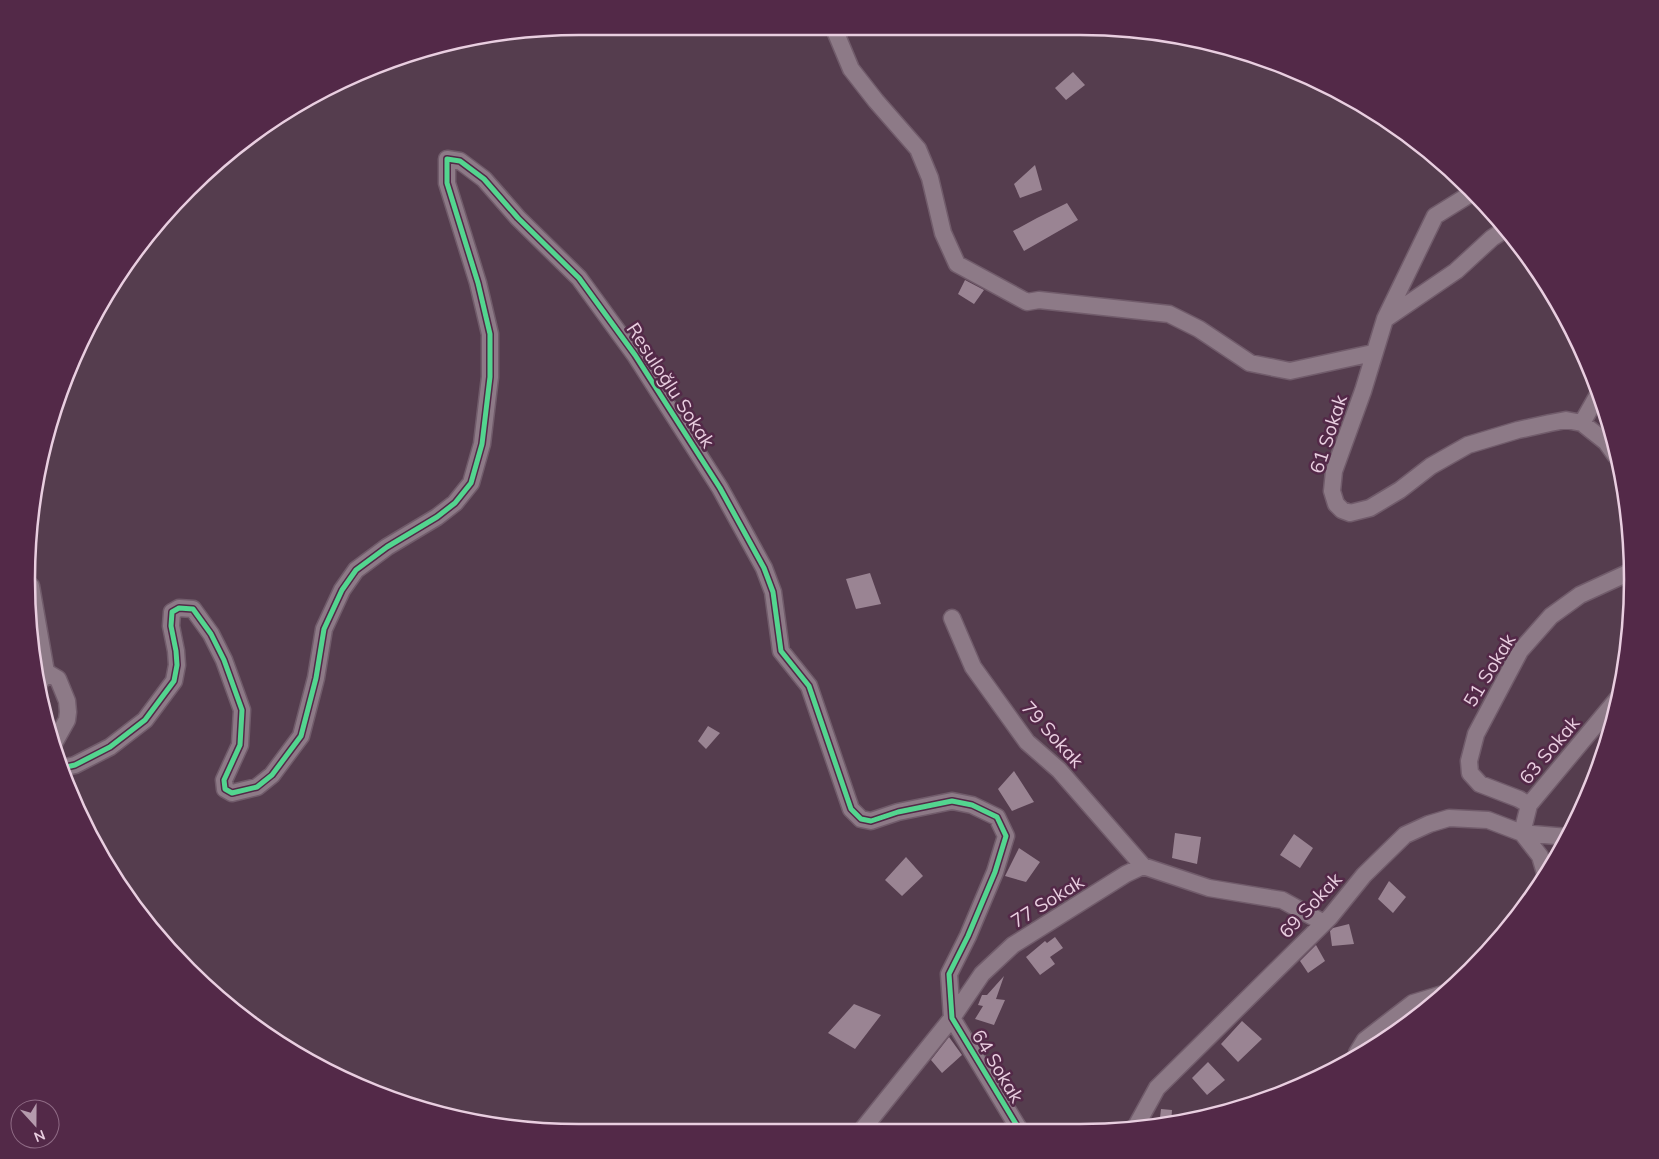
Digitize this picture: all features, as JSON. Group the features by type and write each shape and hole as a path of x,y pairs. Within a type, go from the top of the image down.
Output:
{"street":[{"path":"837,35 851,69 918,149 930,178 943,233 957,264 1027,302 1039,300 1169,314 1199,329 1250,364 1290,372 1374,353"},
{"name":"Resuloğlu Sokak","path":"68,766 110,747 145,720 174,681 176,651 171,626 172,612 179,608 193,609 211,634 224,660 242,710 240,745 224,780 225,789 232,793 258,787 272,775 302,736 316,678 324,629 342,590 356,570 387,547 437,517 455,503 471,483 482,444 490,377 490,334 478,283 447,183 447,159 460,161 484,179 518,218 579,278 635,355 720,488 764,568 773,592 781,651 809,686 851,809 861,819 871,821 898,812 952,801 972,805 998,817 1006,836 995,872 968,936 949,974 952,1018"},
{"name":"61 Sokak","path":"1467,196 1435,216 1385,319 1364,391 1334,471 1332,491 1336,504 1342,510 1350,513 1370,508 1400,490 1431,466 1468,445 1518,430 1550,423 1566,420 1582,423"},
{"path":"1385,319 1456,271 1499,233"},
{"path":"1594,402 1582,423 1605,438"},
{"name":"51 Sokak","path":"1529,805 1519,799 1480,784 1470,773 1469,761 1476,734 1520,651 1551,616 1580,595 1624,575"},
{"path":"36,615 46,672 44,676"},
{"name":"79 Sokak","path":"952,618 973,667 1028,742 1059,770 1143,866"},
{"path":"46,672 58,679 68,706 67,720 59,736"},
{"name":"63 Sokak","path":"1522,833 1529,805 1607,711"},
{"name":"69 Sokak","path":"1139,1120 1157,1088 1324,923 1364,875 1404,835 1449,818 1488,820 1522,833 1559,836"},
{"path":"1522,833 1540,856 1543,865"},
{"path":"1143,866 1209,888 1282,900 1324,923"},
{"name":"77 Sokak","path":"867,1124 952,1018 982,974 1013,945 1126,874 1143,866"},
{"path":"1363,1044 1365,1040 1413,1003 1426,999"},
{"name":"64 Sokak","path":"952,1018 1016,1124"}],"building":[{"path":"1073,72 1085,85 1066,100 1055,88"},
{"path":"1035,165 1042,190 1020,198 1014,184"},
{"path":"1067,203 1078,220 1024,251 1013,231"},
{"path":"965,280 984,290 974,304 958,294"},
{"path":"870,573 881,604 856,609 846,579"},
{"path":"708,726 720,733 706,749 698,741"},
{"path":"1014,771 1034,802 1012,811 998,789"},
{"path":"1175,833 1201,837 1197,864 1172,858"},
{"path":"1294,834 1313,848 1300,868 1280,855"},
{"path":"1019,848 1040,862 1026,882 1005,876"},
{"path":"906,857 923,876 902,896 885,880"},
{"path":"1389,881 1406,897 1393,913 1378,899"},
{"path":"1349,924 1354,944 1332,946 1330,931 1333,928"},
{"path":"1055,937 1063,948 1050,957 1055,964 1040,975 1026,957 1045,941 1047,943"},
{"path":"1316,945 1325,961 1308,973 1300,961"},
{"path":"1004,976 996,999 1005,1000 994,1025 975,1019 983,1006 978,1005 982,995 987,995"},
{"path":"854,1004 881,1015 855,1049 828,1033"},
{"path":"1242,1021 1262,1039 1238,1062 1221,1044"},
{"path":"949,1037 962,1055 942,1073 931,1060"},
{"path":"1208,1062 1225,1080 1207,1095 1192,1078"},
{"path":"1161,1109 1172,1110 1172,1116 1160,1118"}],"cycle path":[{"path":"68,767 110,747 145,720 174,681 177,665 171,626 172,612 179,608 193,609 211,634 224,660 242,710 240,745 224,780 225,789 232,793 257,787 272,775 301,736 316,678 324,629 342,590 356,570 387,547 437,517 455,503 471,483 482,444 490,377 490,334 478,283 447,183 447,159 460,161 484,179 518,218 579,278 635,355 720,488 764,568 773,592 781,651 809,686 851,809 861,819 871,821 898,812 952,801 972,805 997,817 1006,836 995,872 968,936 949,974 952,1018 1016,1124"}]}
